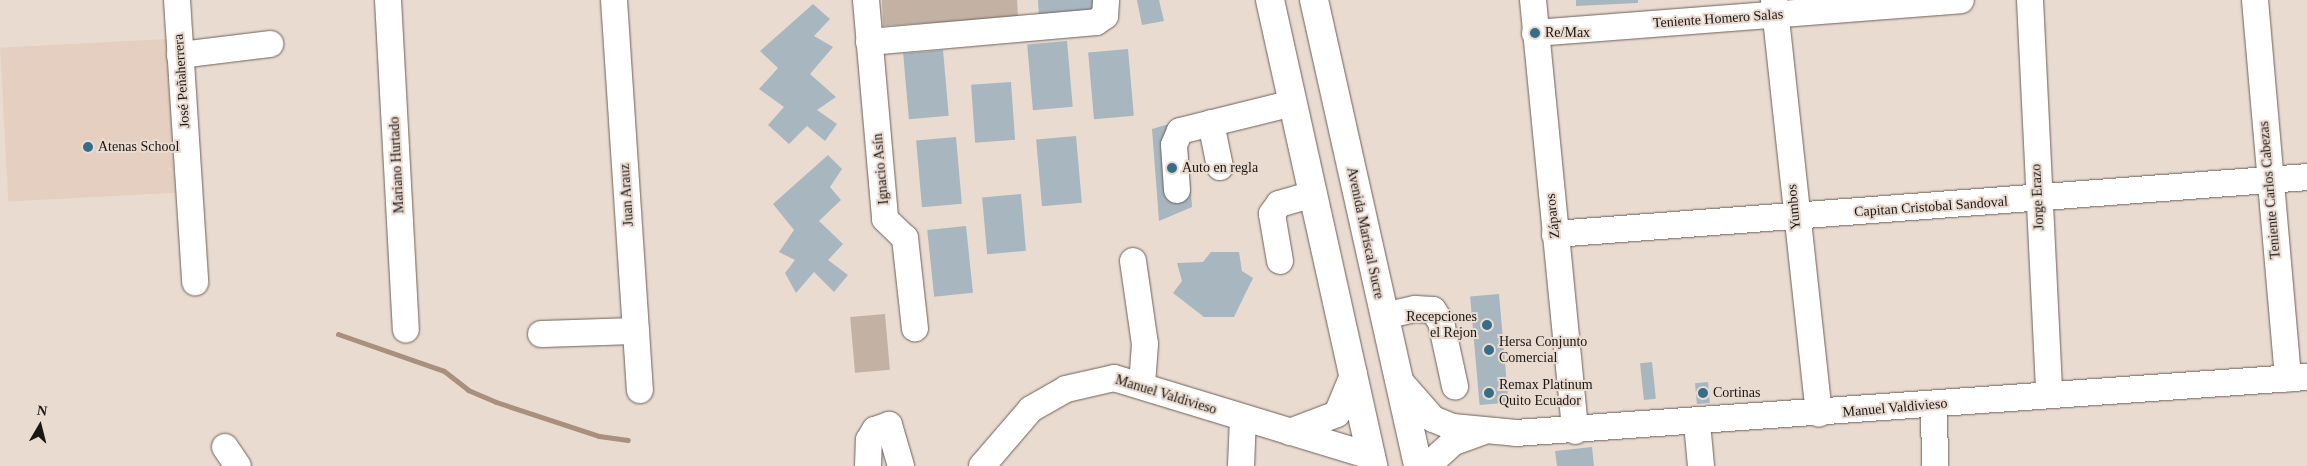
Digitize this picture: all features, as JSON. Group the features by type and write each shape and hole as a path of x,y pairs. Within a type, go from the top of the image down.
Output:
{"main road":[{"path":"1270,0 1372,461"},
{"name":"Avenida Mariscal Sucre","path":"1314,0 1418,466"}],"street":[{"name":"José Peñaherrera","path":"177,0 195,282"},
{"name":"Mariano Hurtado","path":"388,0 406,330"},
{"name":"Juan Arauz","path":"614,0 640,390"},
{"name":"Ignacio Asín","path":"866,0 885,219 905,238 915,328"},
{"path":"869,42 1096,22 1105,16 1106,0"},
{"name":"Záparos","path":"1533,0 1575,432"},
{"name":"Teniente Homero Salas","path":"1535,33 1776,7 1961,0"},
{"name":"Jorge Erazo","path":"2030,0 2038,199 2049,393"},
{"name":"Teniente Carlos Cabezas","path":"2255,0 2268,180 2297,378"},
{"name":"Yumbos","path":"1776,7 1794,217 1819,414"},
{"path":"180,54 270,44"},
{"path":"1177,190 1175,137 1211,124 1293,102"},
{"path":"1211,124 1220,167"},
{"name":"Capitan Cristobal Sandoval","path":"1555,234 2307,178"},
{"path":"1280,261 1272,214 1279,204 1314,194"},
{"path":"1133,261 1145,344 1142,385"},
{"path":"1386,324 1441,322 1456,386"},
{"path":"541,334 636,331"},
{"path":"1290,432 1337,414 1354,373"},
{"name":"Manuel Valdivieso","path":"982,466 1031,410 1066,389 1103,378 1142,385 1290,432 1372,461"},
{"name":"Manuel Valdivieso","path":"1398,379 1433,419 1482,432 1575,432 1934,405 2049,393 2297,378"},
{"path":"1934,405 1935,466"},
{"path":"1241,466 1242,418"},
{"path":"1697,423 1701,466"},
{"path":"868,466 869,440 875,430 889,425 901,466"},
{"name":"Manuel Valdivieso","path":"1427,466 1454,442 1482,432"}],"shaded area":[{"path":"882,0 1017,0 1018,17 883,26"},
{"name":"Atenas School","path":"167,39 175,193 8,202 0,48"},
{"path":"885,314 890,370 855,373 850,317"}],"building":[{"path":"1038,0 1096,0 1097,15 1039,19"},
{"path":"1137,0 1159,0 1164,21 1142,25"},
{"path":"1576,0 1638,0 1638,3 1576,6"},
{"path":"813,4 830,19 814,36 833,47 810,74 836,97 817,110 837,124 825,141 807,126 789,144 768,125 784,107 759,89 778,68 760,51"},
{"path":"1067,41 1073,107 1033,110 1027,44"},
{"path":"1128,49 1134,116 1094,119 1088,52"},
{"path":"943,50 949,116 909,119 903,53"},
{"path":"1011,82 1015,140 975,143 971,85"},
{"name":"Auto en regla","path":"1186,119 1192,207 1159,221 1152,129"},
{"path":"1076,136 1082,203 1042,206 1036,139"},
{"path":"956,137 962,204 922,207 916,140"},
{"path":"828,155 842,169 830,187 841,200 819,221 843,244 828,260 848,275 834,292 814,272 796,293 785,273 795,260 779,252 794,230 773,204"},
{"path":"1021,194 1026,251 987,254 982,197"},
{"path":"966,226 973,293 934,297 927,230"},
{"path":"1211,252 1239,252 1242,271 1253,278 1234,317 1204,317 1173,293 1182,281 1177,263 1203,262"},
{"name":"Hersa Conjunto Comercial","path":"1499,294 1508,403 1480,405 1470,297"},
{"path":"1652,362 1656,399 1644,400 1640,363"},
{"name":"Cortinas","path":"1708,382 1710,403 1697,404 1695,383"},
{"path":"1592,447 1594,466 1557,466 1555,451"}],"waterway":[{"path":"338,334 444,371 468,390 496,402 599,436 628,440"}],"place":[{"name":"Re/Max","path":"1535,33"},
{"name":"Atenas School","path":"88,147"},
{"name":"Auto en regla","path":"1172,168"},
{"name":"Recepciones el Rejon","path":"1487,325"},
{"name":"Hersa Conjunto Comercial","path":"1489,350"},
{"name":"Remax Platinum Quito Ecuador","path":"1489,393"},
{"name":"Cortinas","path":"1703,393"}]}
